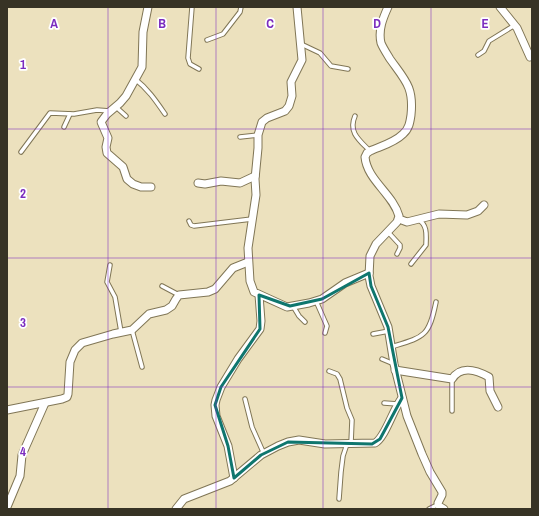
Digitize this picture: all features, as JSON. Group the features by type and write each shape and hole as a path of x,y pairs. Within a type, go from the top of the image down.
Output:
{"street":[{"path":"148,7 143,32 143,64 126,96 103,118 101,122 108,138 106,147 107,153 123,167 130,183 141,187 151,187"},
{"path":"297,7 302,60 291,82 292,96 289,106 285,111 267,118 262,122 258,136 255,176 256,195 249,238 248,262 252,289 259,295 284,306 293,306 316,301 328,296 346,283 369,273"},
{"path":"388,7 383,17 381,27 381,43 409,87 412,109 410,122 406,130 397,139 370,151 365,157 368,168 398,211 399,219 376,244 370,256 369,273 371,286 389,331 400,401 430,472 442,492 441,507"},
{"path":"500,7 515,25 530,57"},
{"path":"198,183 205,184 221,181 240,183 255,176"},
{"path":"399,219 407,222 420,220 439,214 467,215 478,211 484,205"},
{"path":"7,410 45,403 67,397 70,362 75,350 82,342 132,330 149,314 166,310 172,306 179,295 212,291 233,268 248,262"},
{"path":"234,478 228,446 215,412 216,400 238,359 260,329 261,321 259,295"},
{"path":"395,367 452,379 459,372 473,370 489,377 490,391 498,407"},
{"path":"176,509 180,503 189,496 223,484 234,478 264,454 278,446 299,440 325,444 372,444 378,442 400,401"},
{"path":"7,507 20,476 22,455 45,403"}],"lane":[{"path":"192,7 188,58 190,64 199,69"},
{"path":"206,40 223,34 240,12 241,7"},
{"path":"478,55 484,51 488,42 515,25"},
{"path":"300,44 320,53 331,66 348,69"},
{"path":"136,79 150,92 165,114"},
{"path":"21,152 48,114 70,114 113,109 126,116"},
{"path":"64,127 70,114"},
{"path":"355,116 352,124 354,132 370,151"},
{"path":"240,137 258,136"},
{"path":"189,221 191,225 194,226 252,219"},
{"path":"411,264 426,245 425,226 420,220"},
{"path":"388,232 400,245 400,248 396,254"},
{"path":"110,265 107,282 115,297 121,332"},
{"path":"162,286 179,295"},
{"path":"316,301 327,326 325,333"},
{"path":"391,347 420,337 430,324 436,302"},
{"path":"293,306 305,322"},
{"path":"132,330 142,367"},
{"path":"373,334 389,331"},
{"path":"382,360 395,367"},
{"path":"329,371 337,374 340,378 347,408 352,420 349,444 343,456 339,499"},
{"path":"452,379 452,411"},
{"path":"245,399 252,427 264,454"},
{"path":"384,403 400,401"},
{"path":"429,509 441,507"}],"highlighted area":[{"path":"369,273 371,286 388,327 402,398 380,439 372,444 288,442 261,455 234,478 228,446 215,405 221,387 260,329 259,295 290,306 322,299"}]}
